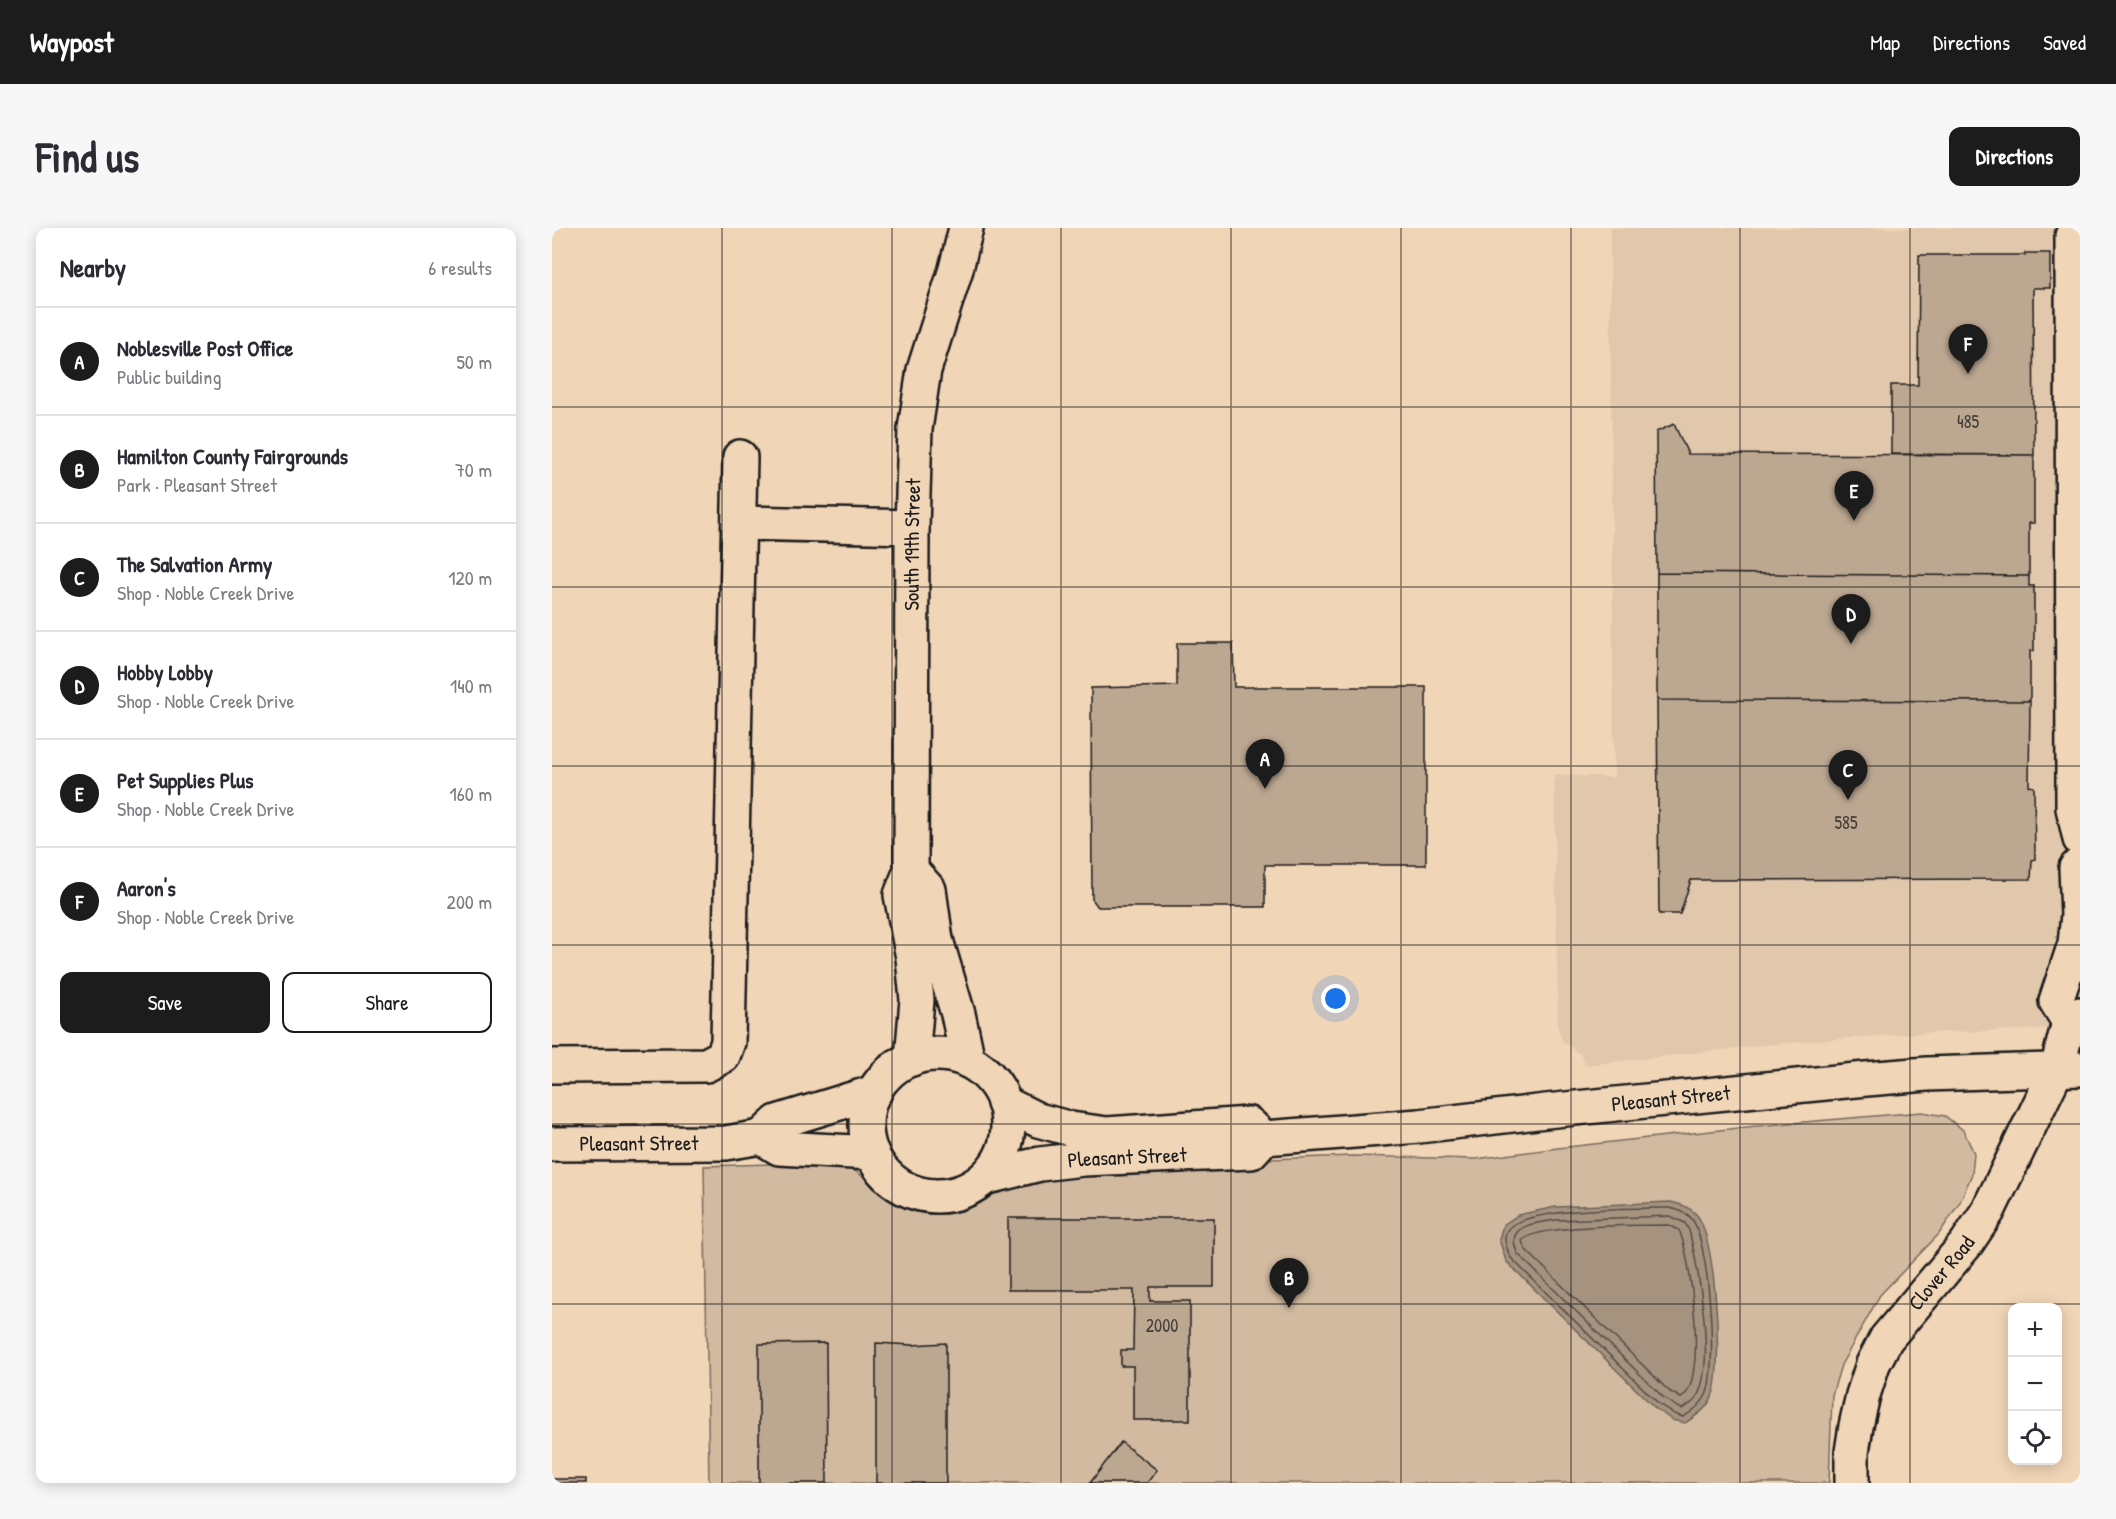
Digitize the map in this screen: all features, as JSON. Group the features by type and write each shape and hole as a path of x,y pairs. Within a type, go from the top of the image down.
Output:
{"street":[{"name":"South 19th Street","path":"912,1059 916,1000 913,958 902,895 910,870 912,527 915,429 924,370 956,269 966,228"},
{"path":"2080,236 2072,236 2072,681 2073,808 2080,839"},
{"path":"552,1066 706,1065 723,1056 728,1042 740,457"},
{"path":"739,524 912,527"},
{"path":"2075,1018 2056,1001 2075,944 2078,915 2076,868 2080,864"},
{"path":"910,870 929,890 936,940 958,1014 968,1060"},
{"name":"Clover Road","path":"1852,1483 1852,1452 1856,1426 1873,1364 1886,1339 1966,1244 1988,1211 2069,1069 2075,1018"},
{"path":"931,1054 950,1055 968,1060 987,1074 1000,1092 1008,1113 1008,1137 1001,1158 987,1177 968,1189 946,1196 923,1195 902,1187 884,1172 872,1153 866,1131 868,1108 875,1092 892,1070 912,1059 931,1054"},
{"name":"Pleasant Street","path":"987,1177 1040,1164 1083,1159 1251,1152 1264,1138 1419,1126 1546,1110 1866,1079 2069,1069"},
{"name":"Pleasant Street","path":"552,1144 726,1143 761,1137 777,1122 875,1092"},
{"name":"Pleasant Street","path":"1004,1103 1038,1120 1071,1129 1107,1134 1249,1124 1264,1138"},
{"path":"761,1137 779,1148 872,1153"}],"shaded area":[{"path":"1610,228 2080,228 2080,1028 1919,1033 1784,1043 1586,1065 1580,1054 1563,1042 1558,1029 1554,775 1614,777"},
{"path":"1922,1112 1945,1116 1963,1130 1974,1153 1972,1174 1960,1202 1939,1234 1880,1295 1841,1365 1832,1395 1829,1483 709,1483 704,1166 842,1162 875,1185 926,1206 964,1204 1000,1187 1031,1179 1240,1160 1352,1156 1476,1159 1756,1126"}],"water":[{"path":"1671,1202 1685,1206 1694,1212 1703,1227 1713,1273 1716,1301 1717,1357 1713,1394 1705,1408 1685,1423 1672,1420 1655,1408 1506,1261 1499,1239 1503,1225 1518,1215 1556,1207"}],"building":[{"path":"2025,253 2050,253 2050,288 2033,288 2034,455 1891,454 1891,385 1918,385 1919,255 2025,255"},
{"path":"1674,424 1688,454 2034,455 2034,523 2029,523 2029,576 1657,573 1656,432"},
{"path":"1657,573 2029,576 2029,586 2034,586 2034,651 2030,651 2030,701 1657,700"},
{"path":"1177,643 1233,643 1234,687 1426,687 1426,865 1265,865 1265,907 1098,907 1092,899 1091,688 1177,686"},
{"path":"1657,700 2030,701 2029,786 2034,787 2035,859 2032,860 2031,879 1691,880 1680,914 1659,914"},
{"path":"1008,1218 1214,1218 1214,1287 1150,1287 1150,1301 1190,1301 1190,1420 1133,1420 1133,1366 1121,1366 1121,1350 1133,1350 1134,1290 1008,1290"},
{"path":"826,1343 827,1483 759,1483 759,1344"},
{"path":"876,1343 912,1345 946,1343 946,1483 876,1483"},
{"path":"1121,1442 1157,1470 1147,1483 1090,1483"},
{"path":"552,1479 586,1479 586,1483 552,1483"}],"place":[{"name":"Aaron's","path":"1968,374"},
{"name":"Pet Supplies Plus","path":"1854,521"},
{"name":"Hobby Lobby","path":"1851,644"},
{"name":"Noblesville Post Office","path":"1265,789"},
{"name":"The Salvation Army","path":"1848,800"},
{"name":"Hamilton County Fairgrounds","path":"1289,1308"}]}
